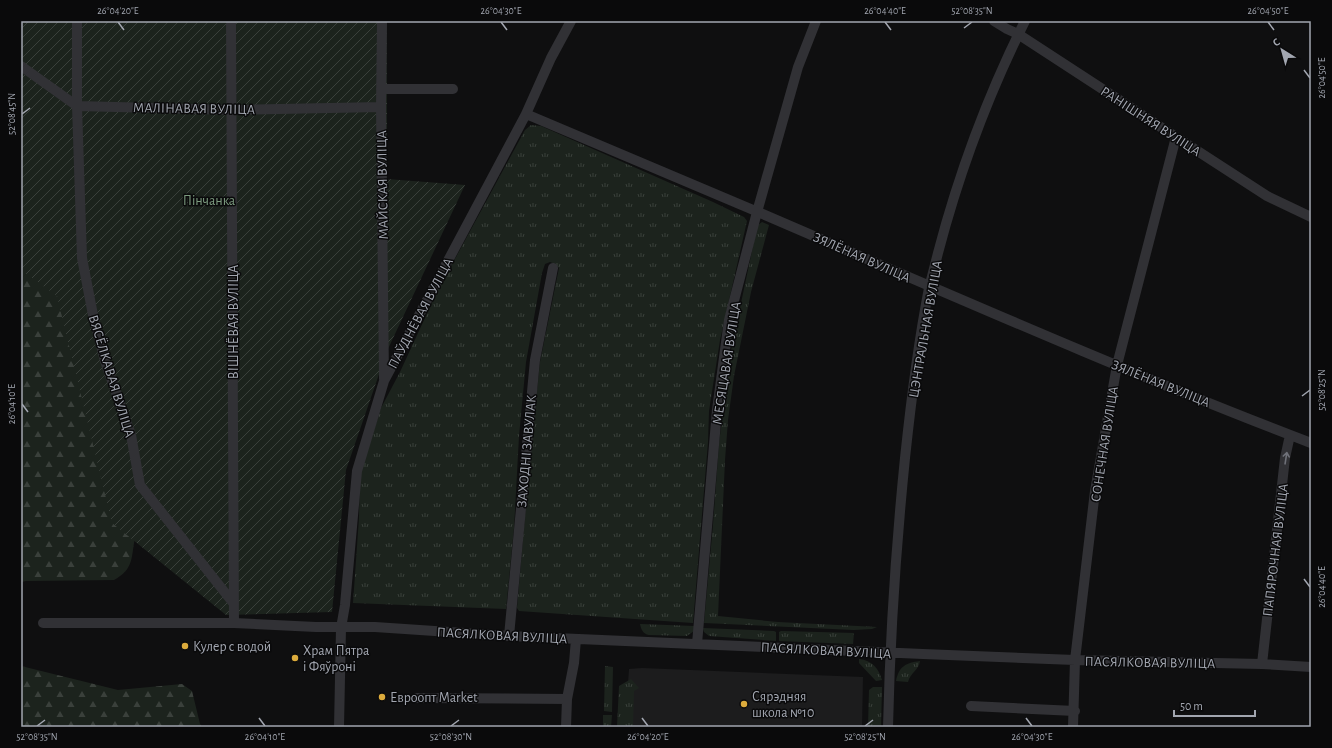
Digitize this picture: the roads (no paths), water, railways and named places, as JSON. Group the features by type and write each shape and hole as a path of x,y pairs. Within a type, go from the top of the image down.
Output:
{"street":[{"name":"ВЯСЁЛКАВАЯ ВУЛІЦА","path":"77,21 82,258 93,315 105,361 131,435 140,485 234,604"},
{"name":"ВІШНЁВАЯ ВУЛІЦА","path":"231,21 234,623"},
{"name":"МАЙСКАЯ ВУЛІЦА","path":"382,21 381,107 384,381"},
{"name":"ПАЎДНЁВАЯ ВУЛІЦА","path":"341,628 345,605 357,471 384,381 526,114 551,58 571,21"},
{"name":"МЕСЯЦАВАЯ ВУЛІЦА","path":"697,644 717,410 729,320 757,212 798,67 816,21"},
{"name":"РАНІШНЯЯ ВУЛІЦА","path":"994,21 1018,34 1267,196 1311,217"},
{"name":"ЦЭНТРАЛЬНАЯ ВУЛІЦА","path":"888,727 890,653 900,508 912,395 929,287 946,221 961,175 995,87 1025,21"},
{"path":"21,66 78,106"},
{"path":"381,89 453,89"},
{"name":"МАЛІНАВАЯ ВУЛІЦА","path":"78,106 232,110 381,107"},
{"name":"ЗЯЛЁНАЯ ВУЛІЦА","path":"526,114 929,287 1311,443"},
{"name":"СОНЕЧНАЯ ВУЛІЦА","path":"1073,727 1075,710 1075,660 1095,491 1117,365 1176,138"},
{"name":"ЗАХОДНІ ЗАВУЛАК","path":"509,636 535,360 553,268"},
{"name":"ПАПЯРОЧНАЯ ВУЛІЦА","path":"1262,664 1285,458 1290,435"},
{"name":"ПАСЯЛКОВАЯ ВУЛІЦА","path":"43,623 234,623 341,628 375,627 509,636 890,653 1075,660 1311,666"},
{"path":"339,727 341,628"},
{"path":"566,727 567,699 574,663 576,639"},
{"path":"417,698 567,699"},
{"path":"971,706 1075,710"}],"place":[{"name":"Кулер с водой","path":"185,646"},
{"name":"Храм Пятра і Фяўроні","path":"295,658"},
{"name":"Евроопт Market","path":"382,697"},
{"name":"Сярэдняя школа №10","path":"744,704"}],"park label":[{"name":"Пінчанка","path":"209,200"}]}
